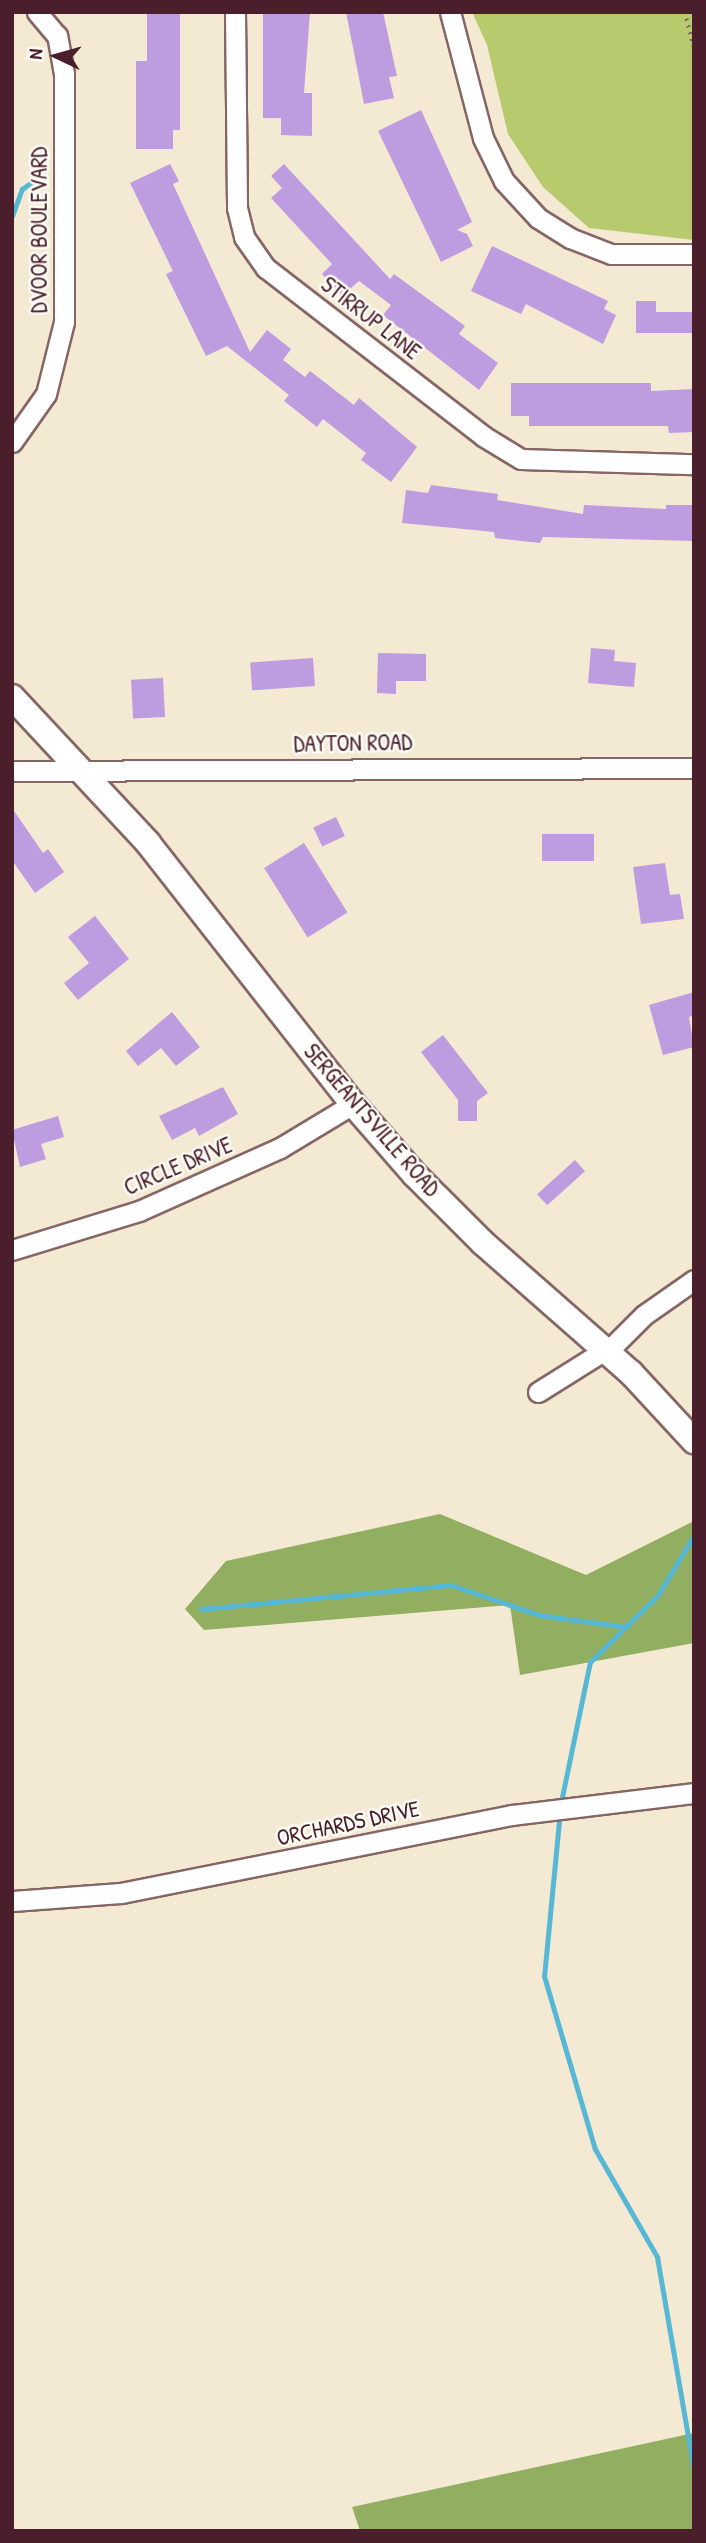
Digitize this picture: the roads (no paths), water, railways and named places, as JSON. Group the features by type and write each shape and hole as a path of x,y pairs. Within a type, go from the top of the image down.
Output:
{"main road":[{"name":"SERGEANTSVILLE ROAD","path":"12,697 83,769 148,843 353,1104 483,1243 606,1351 694,1441"}],"street":[{"name":"DVOOR BOULEVARD","path":"13,438 46,394 64,322 64,74 57,37 37,12"},
{"name":"STIRRUP LANE","path":"234,12 237,208 244,237 266,268 483,436 521,459 694,464"},
{"path":"450,12 483,138 504,181 538,218 570,238 611,254 694,254"},
{"name":"DAYTON ROAD","path":"12,771 694,768"},
{"name":"CIRCLE DRIVE","path":"12,1250 139,1211 280,1148 353,1104"},
{"path":"538,1392 606,1351 644,1315 694,1280"},
{"name":"ORCHARDS DRIVE","path":"12,1901 121,1893 512,1815 694,1793"}],"waterway":[{"path":"12,216 22,189 33,181"},
{"path":"562,1797 590,1662 658,1595 694,1535"},
{"path":"201,1609 451,1585 539,1615 626,1627"},
{"path":"559,1821 544,1976 595,2149 657,2257 694,2471"}]}
